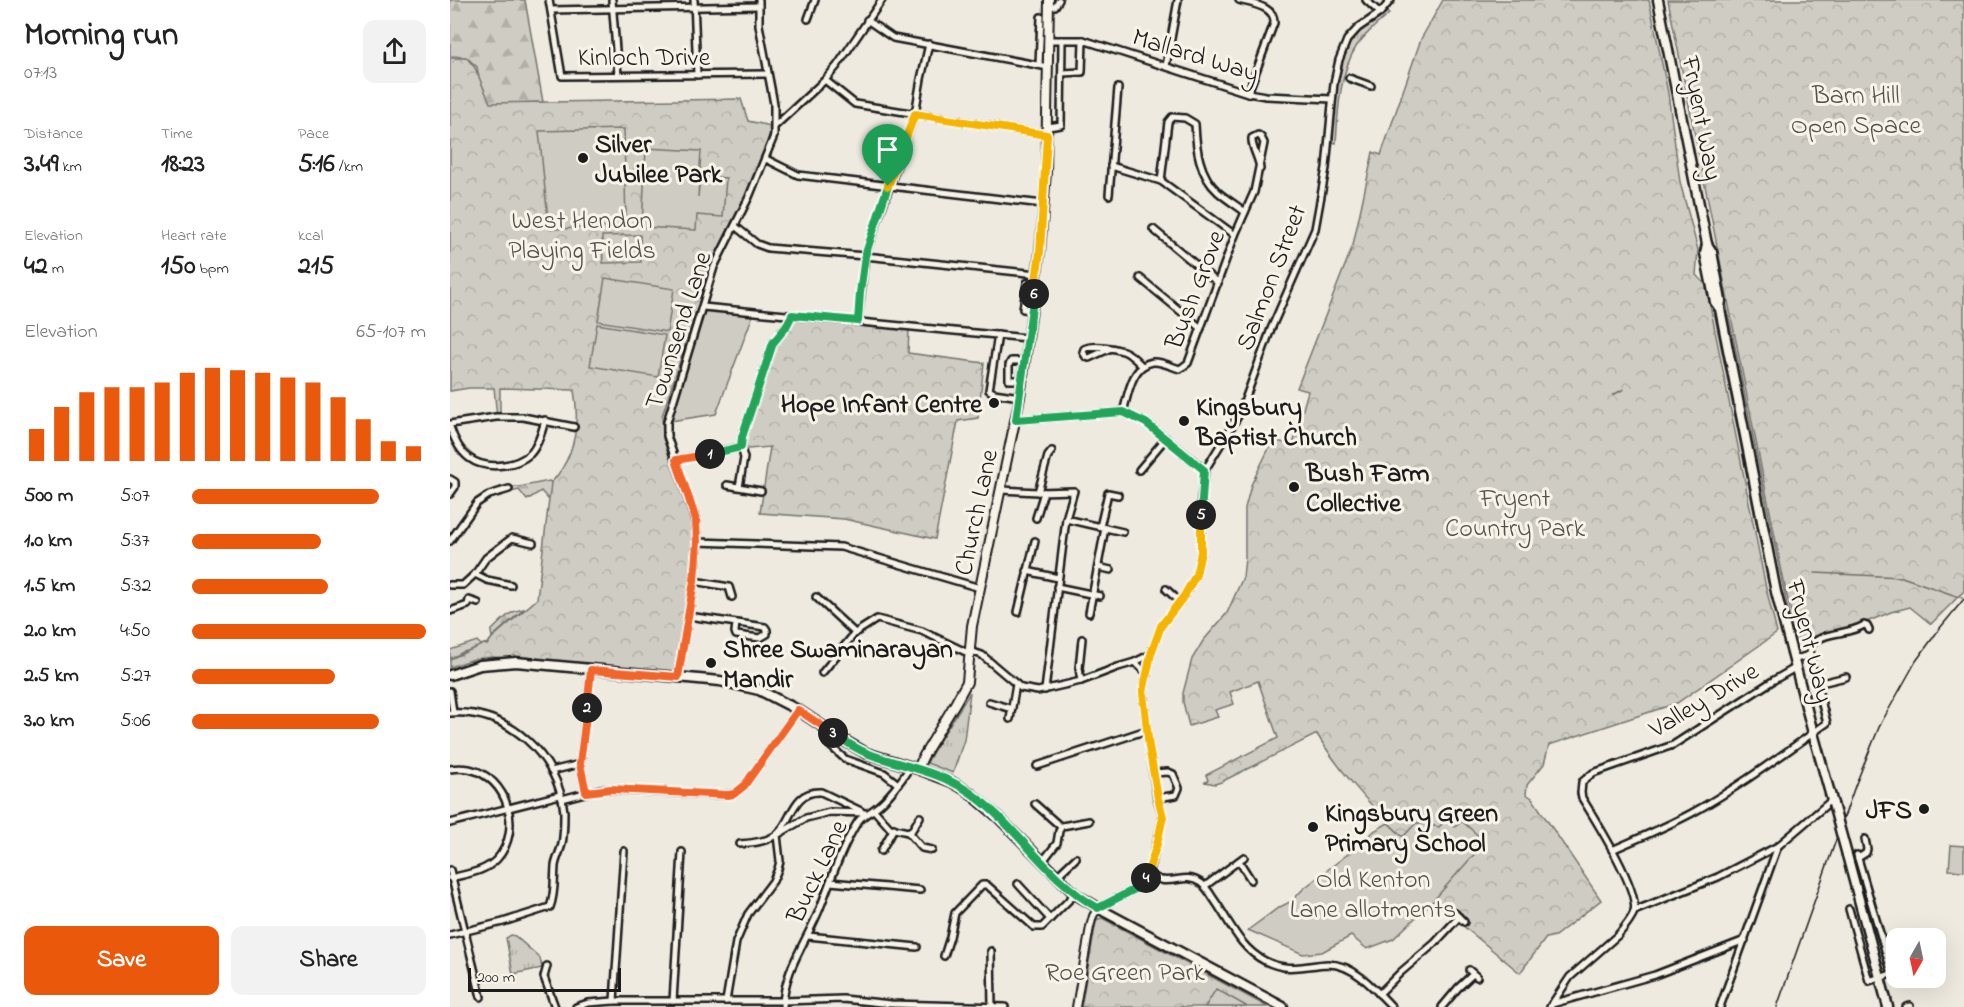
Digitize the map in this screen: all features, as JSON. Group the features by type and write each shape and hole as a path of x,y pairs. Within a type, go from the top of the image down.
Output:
{"main road":[{"name":"Fryent Way","path":"1658,0 1707,244 1705,253 1714,296 1720,309 1776,592 1888,1007"},
{"name":"Church Lane","path":"914,768 964,689 969,673 972,626 1016,420 1036,283 1043,204 1048,126 1049,4"},
{"path":"450,675 480,664 516,662 720,681 746,686 798,710 867,753 952,782 969,792 997,816 1076,894 1283,1007"}],"street":[{"name":"Kinloch Drive","path":"549,0 562,76 768,74"},
{"path":"612,0 618,75"},
{"path":"808,20 815,0"},
{"path":"775,126 837,66 882,0"},
{"path":"1049,4 1055,6 1059,0"},
{"path":"1166,66 1178,0"},
{"path":"1239,0 1267,9 1274,17 1274,23 1248,93"},
{"path":"1366,0 1380,13"},
{"name":"Salmon Street","path":"1204,470 1240,412 1271,329 1315,229 1326,168 1332,99 1339,60 1347,40 1358,28 1380,13 1391,0"},
{"path":"551,10 694,3 759,3"},
{"path":"694,3 697,75"},
{"name":"Townsend Lane","path":"678,677 694,581 696,520 667,436 666,422 714,267 773,140 774,110 759,25 759,3"},
{"path":"1039,65 1041,17"},
{"path":"867,20 893,38 1048,67"},
{"name":"Mallard Way","path":"1048,40 1083,40 1248,93 1332,99"},
{"path":"1048,126 1060,125 1062,40"},
{"path":"1062,73 1082,72 1083,40"},
{"path":"858,321 865,256 915,114 929,44"},
{"path":"1348,78 1371,86"},
{"path":"825,80 851,102 1047,135"},
{"path":"1109,195 1118,88"},
{"path":"774,110 787,114"},
{"path":"1161,181 1168,122 1172,117 1185,118 1195,124 1196,147 1200,164 1216,190 1245,212"},
{"name":"Bush Grove","path":"1123,412 1136,371 1142,366 1154,362 1180,369 1188,363 1235,235 1254,192 1260,169 1264,143 1258,135 1252,138 1251,144 1259,159 1260,169"},
{"path":"766,159 798,175 1043,204"},
{"path":"1112,166 1161,181 1235,235"},
{"path":"735,226 757,244 768,248 1037,274"},
{"path":"1153,229 1218,283"},
{"path":"1140,278 1201,328"},
{"path":"703,307 1027,338"},
{"path":"740,487 744,458 741,447 742,437 773,343 792,315"},
{"path":"998,334 989,390 994,393 1020,397"},
{"path":"1108,349 1125,351 1142,366"},
{"path":"1022,380 1009,380 1009,364 1011,361 1024,361"},
{"path":"1016,420 1123,412 1146,423 1204,470 1201,499 1201,552 1196,575 1180,602 1161,626 1151,654 1143,693 1147,730 1163,817 1149,874 1143,885 1098,908 1093,916 1076,1007"},
{"path":"545,420 537,444 529,455 512,464 491,467 476,463 463,453 454,438 450,425 496,417 523,417 545,420 574,427"},
{"path":"1139,470 1166,438"},
{"path":"676,460 741,447"},
{"path":"1036,518 1048,456 1052,451"},
{"path":"450,479 455,482 455,487 450,494"},
{"path":"727,485 761,491"},
{"path":"450,541 477,503 489,495 509,489"},
{"path":"1001,490 1074,491 1066,519 1045,690"},
{"path":"1089,613 1108,493 1118,495"},
{"path":"1066,519 1124,532"},
{"path":"450,585 463,585 475,574 486,558 512,538 533,543"},
{"path":"1018,612 1035,541"},
{"path":"697,542 841,547 980,588"},
{"path":"1098,567 1111,570"},
{"path":"1027,571 1058,578"},
{"path":"475,574 487,580 511,585"},
{"path":"694,581 729,587 732,597"},
{"path":"1057,587 1101,596"},
{"path":"1166,589 1180,602"},
{"path":"816,597 855,633"},
{"path":"450,611 468,605 469,600 478,603"},
{"path":"688,616 765,627 767,634 760,638 736,635 736,623"},
{"path":"822,673 855,633 876,619 922,631 982,655 1016,684 1028,690 1045,690 1081,681 1151,654"},
{"path":"1612,850 1701,808 1827,723 1809,655 1810,647 1822,636 1854,630"},
{"path":"1081,681 1079,668 1082,639"},
{"path":"1794,664 1809,655"},
{"path":"1135,662 1147,674"},
{"name":"Valley Drive","path":"1634,911 1633,891 1582,798 1581,786 1586,777 1673,745 1781,675 1794,664"},
{"path":"586,792 580,764 591,670"},
{"path":"1817,684 1846,677"},
{"path":"1010,719 1016,684"},
{"path":"450,691 452,712 481,716 507,725 542,756 551,771 561,797 564,827 550,908 450,935"},
{"path":"989,702 1012,709"},
{"path":"450,824 561,797 611,789 734,794 744,786 798,710"},
{"path":"1037,766 1147,730"},
{"path":"827,743 845,759 884,773 898,784"},
{"path":"551,771 580,764"},
{"name":"Buck Lane","path":"783,1004 787,978 808,936 857,823 866,813 874,810 914,768"},
{"path":"450,769 469,769 484,776 497,787 509,809 511,823 508,843 496,860 478,872 451,878"},
{"path":"1154,773 1173,774 1179,788 1176,795 1158,798"},
{"path":"726,1001 736,942 748,914 773,881 780,861 777,835 800,799 815,792 821,792 866,813"},
{"path":"1551,1006 1570,977 1618,935 1634,911 1718,877 1778,846 1833,802"},
{"path":"1035,804 1061,827"},
{"path":"874,810 885,824 908,832 922,848 932,850"},
{"path":"740,844 777,835 806,818 830,812 866,813"},
{"path":"908,832 918,823 920,817"},
{"path":"1061,827 1089,821"},
{"path":"1043,861 1057,843 1061,827"},
{"path":"881,851 894,828"},
{"path":"1848,857 1866,853 1865,839"},
{"path":"1720,1007 1778,846"},
{"path":"614,1001 624,851"},
{"path":"673,1001 682,852"},
{"name":"Fryent Way","path":"1858,856 1892,975 1881,978"},
{"path":"1057,876 1076,858"},
{"path":"1205,886 1242,859 1251,880"},
{"path":"450,870 481,997"},
{"path":"1149,874 1163,880 1189,878 1205,886 1243,944 1264,961 1279,967 1296,969 1330,964 1340,966 1357,974 1392,1007"},
{"path":"830,882 920,890"},
{"path":"1018,884 1050,919"},
{"path":"944,956 955,913 982,885 987,885 1034,927 1042,927 1076,894"},
{"path":"1849,909 1869,981 1881,978"},
{"path":"1379,994 1459,918"},
{"path":"808,936 917,947"},
{"path":"1551,1006 1655,975 1745,940"},
{"path":"992,951 992,1006"},
{"path":"547,966 544,977 555,1007"},
{"path":"1442,1007 1473,974"},
{"path":"576,1007 588,1003 614,1001 648,1004 673,1001 707,1004 726,1001 783,1004 825,999 926,1006 1005,1007"},
{"path":"824,1007 825,999"}],"green space":[{"path":"450,0 525,0 543,102 490,104 483,101 477,67 466,57 450,56"},
{"name":"Fryent Country Park","path":"1443,0 1649,0 1668,93 1680,182 1698,250 1696,275 1706,285 1777,633 1677,703 1549,745 1544,764 1527,785 1526,794 1532,798 1601,900 1555,936 1546,938 1520,973 1433,901 1462,822 1456,827 1417,823 1403,837 1357,788 1317,734 1221,782 1215,784 1205,782 1208,780 1206,775 1278,738 1258,681 1230,692 1234,704 1215,710 1218,717 1189,726 1183,702 1183,693 1192,659 1203,641 1227,613 1243,577 1245,508 1251,485 1273,440 1293,445 1308,391 1297,388 1353,245 1373,152 1381,155 1421,39"},
{"name":"Barn Hill Open Space","path":"1668,0 1964,0 1964,591 1931,624 1910,607 1864,623 1798,641 1786,592"},
{"path":"1386,12 1389,14 1363,38 1350,58 1340,94 1336,143 1332,142 1333,101 1344,56 1356,34"},
{"name":"West Hendon Playing Fields","path":"450,58 467,58 475,68 490,103 741,99 748,121 771,126 765,153 735,224 711,267 662,416 663,437 696,538 675,672 493,657 474,659 450,667 450,659 484,644 487,645 537,599 551,483 566,462 574,440 576,403 574,390 500,388 500,417 497,417 494,388 450,391"},
{"name":"Silver Jubilee Park","path":"624,129 626,227 549,229 539,131"},
{"path":"646,148 701,151 698,197 700,176 726,178 723,217 697,215 696,230 642,227"},
{"path":"640,235 641,262 603,263 602,236"},
{"path":"605,278 674,289 667,332 598,321"},
{"path":"1724,292 1790,620 1787,618 1781,596 1727,328 1721,293"},
{"path":"1714,296 1770,579 1768,582 1711,297"},
{"path":"705,311 753,315 716,414 670,421"},
{"path":"794,320 909,329 908,353 984,363 978,418 958,421 935,539 844,519 760,513 770,447 748,449 743,439 774,346"},
{"path":"597,324 665,335 658,377 590,366"},
{"path":"549,481 554,484 552,496 548,499 541,491 527,500 519,490 511,492 498,490 500,487 519,487"},
{"path":"524,609 492,637 491,631 502,620 509,614"},
{"path":"492,638 488,646 463,652 450,659 450,650 477,641 481,645 488,643"},
{"path":"970,692 964,740 953,773 927,763 937,745"},
{"name":"Old Kenton Lane allotments","path":"1447,819 1455,827 1462,821 1485,842 1433,901 1393,939 1367,949 1351,936 1322,952 1303,954 1248,930 1278,908 1292,901 1303,889 1374,831 1388,823 1403,837 1416,823 1439,827"},
{"path":"1951,845 1964,846 1964,871 1949,870"},
{"name":"Roe Green Park","path":"1102,918 1268,1007 1081,1007 1096,922"},
{"path":"511,935 540,958 542,968 513,974 506,938"},
{"path":"1216,989 1246,1006 1246,1007 1205,1007"}],"waterway":[{"path":"1613,395 1624,389"},
{"path":"1815,573 1902,577 1962,598"}],"railway":[{"path":"1777,1007 1855,786 1880,725 1916,661 1964,599"}],"place":[{"name":"Silver Jubilee Park","path":"583,158"},
{"name":"Hope Infant Centre","path":"994,403"},
{"name":"Kingsbury Baptist Church","path":"1184,421"},
{"name":"Bush Farm Collective","path":"1294,487"},
{"name":"Shree Swaminarayan Mandir","path":"711,663"},
{"name":"JFS","path":"1924,809"},
{"name":"Kingsbury Green Primary School","path":"1313,827"}],"route":[{"path":"915,114 1047,135 1040,252 1016,420 1123,412 1146,423 1204,470 1201,499 1201,552 1196,575 1184,596 1161,626 1151,654 1143,693 1149,747 1163,817 1157,844 1149,874 1143,885 1098,908 1076,894 997,816 969,792 938,776 867,753 798,710 744,786 734,794 611,789 586,792 580,764 591,670 678,677 694,581 697,542 696,520 676,460 741,447 742,437 773,343 792,315 858,321 865,256 888,186 915,114"}]}
